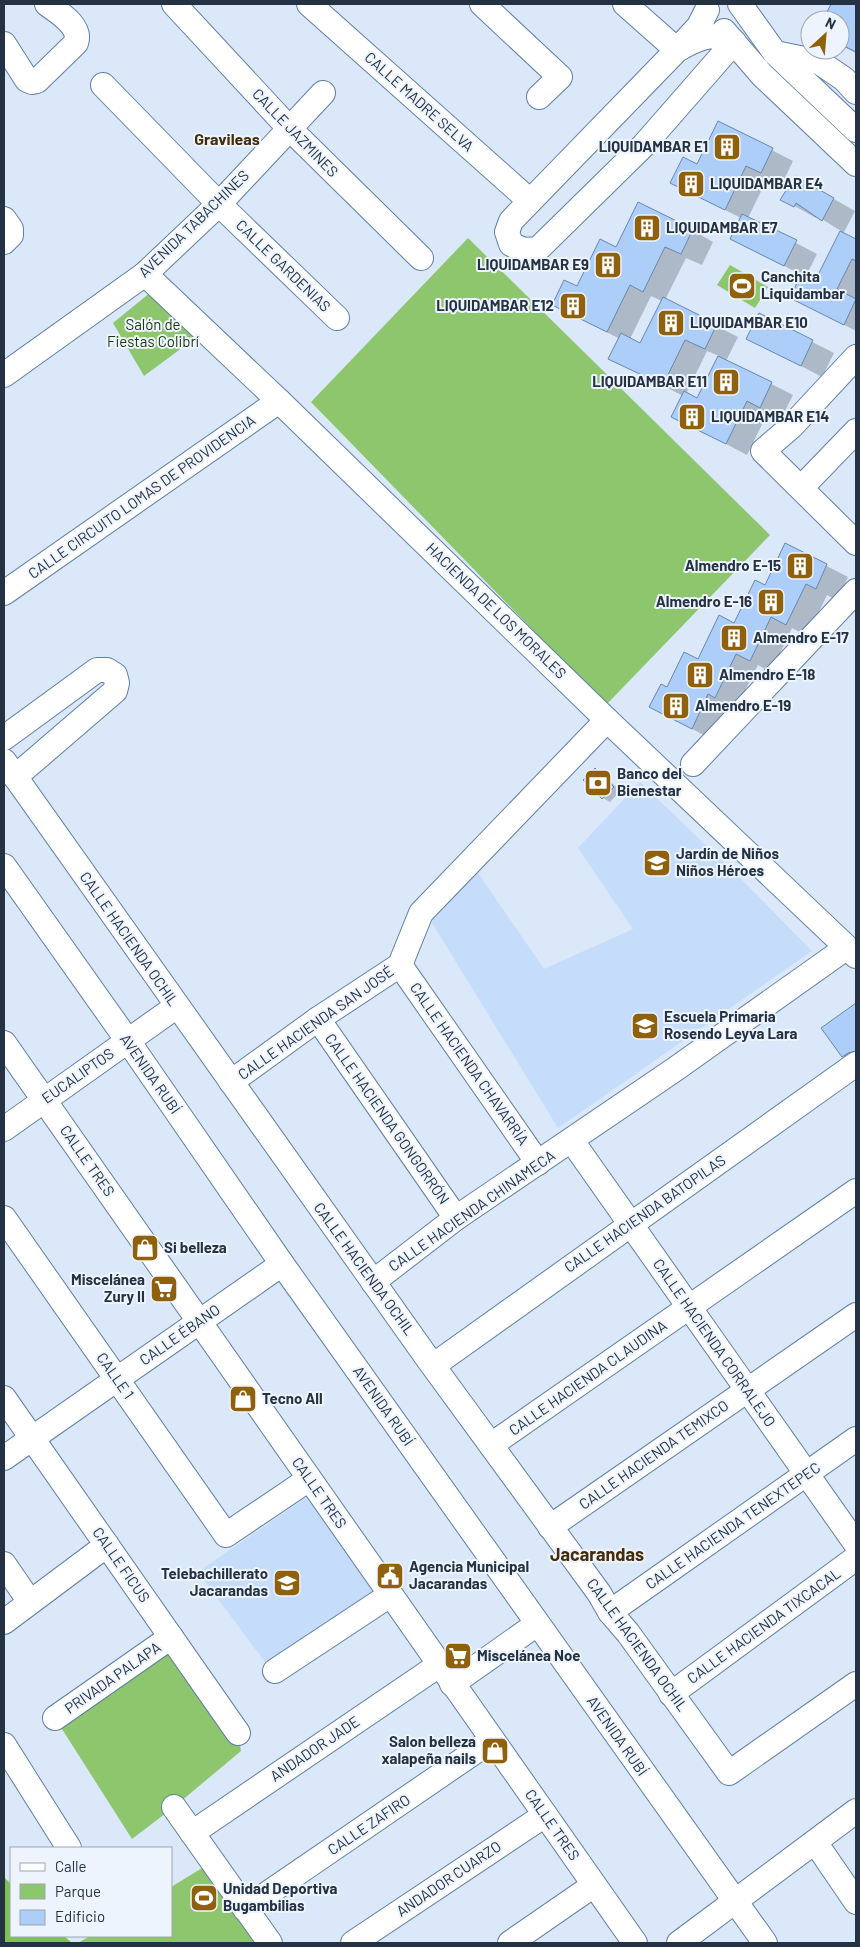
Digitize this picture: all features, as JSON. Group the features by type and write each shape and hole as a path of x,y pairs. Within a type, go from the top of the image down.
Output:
{"street":[{"name":"CALLE JAZMINES","path":"174,4 289,128 421,258"},
{"name":"CALLE MADRE SELVA","path":"309,4 530,201"},
{"path":"482,4 560,77 539,98"},
{"path":"624,4 677,50"},
{"path":"4,44 27,80 37,81 76,43 78,37 76,30 55,6"},
{"path":"705,7 699,26 511,221 507,232 511,244 523,250 538,249 644,145 734,42"},
{"path":"705,7 762,75 856,164"},
{"path":"748,7 775,53 856,130"},
{"path":"677,50 695,40 713,35 734,42"},
{"path":"775,53 819,62 844,79 856,92"},
{"name":"CALLE GARDENIAS","path":"103,85 219,204 338,318"},
{"name":"AVENIDA TABACHINES","path":"4,375 145,274 219,204 323,93"},
{"path":"4,219 11,229 11,235 4,242"},
{"name":"HACIENDA DE LOS MORALES","path":"145,274 279,401 607,720 851,952"},
{"path":"856,357 791,427 763,451 856,543"},
{"name":"CALLE CIRCUITO LOMAS DE PROVIDENCIA","path":"4,593 279,401"},
{"path":"801,488 856,431"},
{"path":"693,764 856,591"},
{"path":"4,738 97,670 108,670 115,675 117,683 115,691 9,769"},
{"path":"400,965 422,913 607,720"},
{"name":"CALLE HACIENDA OCHIL","path":"9,769 373,1282 599,1593 610,1612 628,1633 722,1764 856,1684"},
{"name":"AVENIDA RUBÍ","path":"4,866 282,1264 765,1943"},
{"name":"CALLE HACIENDA CHINAMECA","path":"373,1282 456,1218 851,952"},
{"name":"CALLE HACIENDA SAN JOSÉ","path":"231,1082 318,1019 400,965"},
{"name":"CALLE HACIENDA CHAVARRÍA","path":"400,965 538,1163"},
{"name":"EUCALIPTOS","path":"4,1129 176,1006"},
{"name":"CALLE HACIENDA GONGORRÓN","path":"318,1019 456,1218"},
{"name":"CALLE TRES","path":"4,1043 635,1943"},
{"name":"CALLE HACIENDA BATOPILAS","path":"434,1365 856,1064"},
{"name":"CALLE HACIENDA CORRALEJO","path":"572,1141 856,1544"},
{"name":"CALLE HACIENDA CLAUDINA","path":"491,1445 856,1191"},
{"name":"CALLE 1","path":"4,1218 226,1535 309,1479"},
{"name":"CALLE ÉBANO","path":"4,1458 282,1264"},
{"name":"CALLE HACIENDA TEMIXCO","path":"550,1527 856,1315"},
{"name":"CALLE FICUS","path":"4,1398 238,1733"},
{"name":"CALLE HACIENDA TENEXTEPEC","path":"610,1612 856,1439"},
{"path":"4,1622 108,1545"},
{"name":"CALLE HACIENDA TIXCACAL","path":"672,1694 856,1558"},
{"path":"4,1564 30,1602"},
{"path":"275,1671 390,1595"},
{"name":"ANDADOR JADE","path":"192,1833 446,1674 537,1624"},
{"name":"PRIVADA PALAPA","path":"55,1718 171,1637"},
{"name":"CALLE ZAFIRO","path":"245,1909 492,1740"},
{"path":"4,1745 68,1847"},
{"path":"174,1807 270,1943"},
{"path":"679,1943 856,1811"},
{"name":"ANDADOR CUARZO","path":"354,1943 544,1815"},
{"path":"814,1842 856,1902"},
{"path":"510,1943 594,1885"}],"shaded area":[{"path":"640,782 741,879 812,951 558,1128 429,918 476,870 544,969 633,929 578,848"},
{"name":"Telebachillerato Jacarandas","path":"308,1496 376,1593 268,1666 198,1572"}],"green space":[{"path":"468,238 770,535 606,705 311,402"},
{"name":"Canchita Liquidambar","path":"730,265 768,287 755,308 717,285"},
{"name":"Salón de Fiestas Colibrí","path":"151,292 198,336 144,376 113,323"},
{"path":"171,1637 238,1733 241,1751 132,1839 55,1718"},
{"name":"Unidad Deportiva Bugambilias","path":"212,1862 270,1943 78,1943 88,1937 172,1937 172,1886"},
{"path":"4,1877 10,1883 10,1937 65,1937 72,1943 4,1943"}],"building":[{"path":"831,4 856,4 856,52 850,49 850,10 828,10"},
{"path":"718,121 773,148 761,173 746,166 725,210 670,183 683,157 697,164"},
{"path":"795,176 834,198 822,221 796,203 794,207 780,200"},
{"path":"638,202 693,229 681,254 665,247 643,292 630,285 607,332 552,305 564,280 577,286 600,239 616,247"},
{"path":"742,214 797,240 784,266 730,239"},
{"path":"840,231 856,239 856,261 852,259 837,289 856,299 844,325 790,298 802,272 816,279"},
{"path":"663,297 717,324 705,349 685,340 663,385 608,359 621,333 640,343"},
{"path":"759,313 813,340 801,366 746,339"},
{"path":"718,356 772,382 760,408 747,401 726,444 671,417 684,391 697,398"},
{"path":"785,543 827,564 816,589 806,584 786,625 771,617 750,661 736,654 715,698 708,694 692,729 649,707 661,684 667,687 684,652 698,659 719,615 734,623 755,580 765,585"},
{"name":"Banco del Bienestar","path":"595,768 614,787 602,799 583,780"},
{"path":"856,1003 856,1051 842,1057 821,1028"}],"place":[{"name":"LIQUIDAMBAR E1","path":"727,147"},
{"name":"LIQUIDAMBAR E4","path":"691,184"},
{"name":"LIQUIDAMBAR E7","path":"647,228"},
{"name":"LIQUIDAMBAR E9","path":"608,265"},
{"name":"Canchita Liquidambar","path":"742,286"},
{"name":"LIQUIDAMBAR E12","path":"573,306"},
{"name":"LIQUIDAMBAR E10","path":"671,323"},
{"name":"LIQUIDAMBAR E11","path":"726,382"},
{"name":"LIQUIDAMBAR E14","path":"692,417"},
{"name":"Almendro E-15","path":"800,566"},
{"name":"Almendro E-16","path":"771,602"},
{"name":"Almendro E-17","path":"734,638"},
{"name":"Almendro E-18","path":"700,675"},
{"name":"Almendro E-19","path":"676,706"},
{"name":"Banco del Bienestar","path":"598,783"},
{"name":"Jardín de Niños Niños Héroes","path":"657,863"},
{"name":"Escuela Primaria Rosendo Leyva Lara","path":"645,1026"},
{"name":"Si belleza","path":"145,1248"},
{"name":"Miscelánea Zury II","path":"164,1289"},
{"name":"Tecno All","path":"243,1399"},
{"name":"Agencia Municipal Jacarandas","path":"390,1576"},
{"name":"Telebachillerato Jacarandas","path":"287,1583"},
{"name":"Miscelánea Noe","path":"458,1656"},
{"name":"Salon belleza xalapeña nails","path":"495,1751"},
{"name":"Unidad Deportiva Bugambilias","path":"204,1898"}],"district":[{"name":"Gravileas","path":"227,139"},
{"name":"Jacarandas","path":"597,1555"}]}
